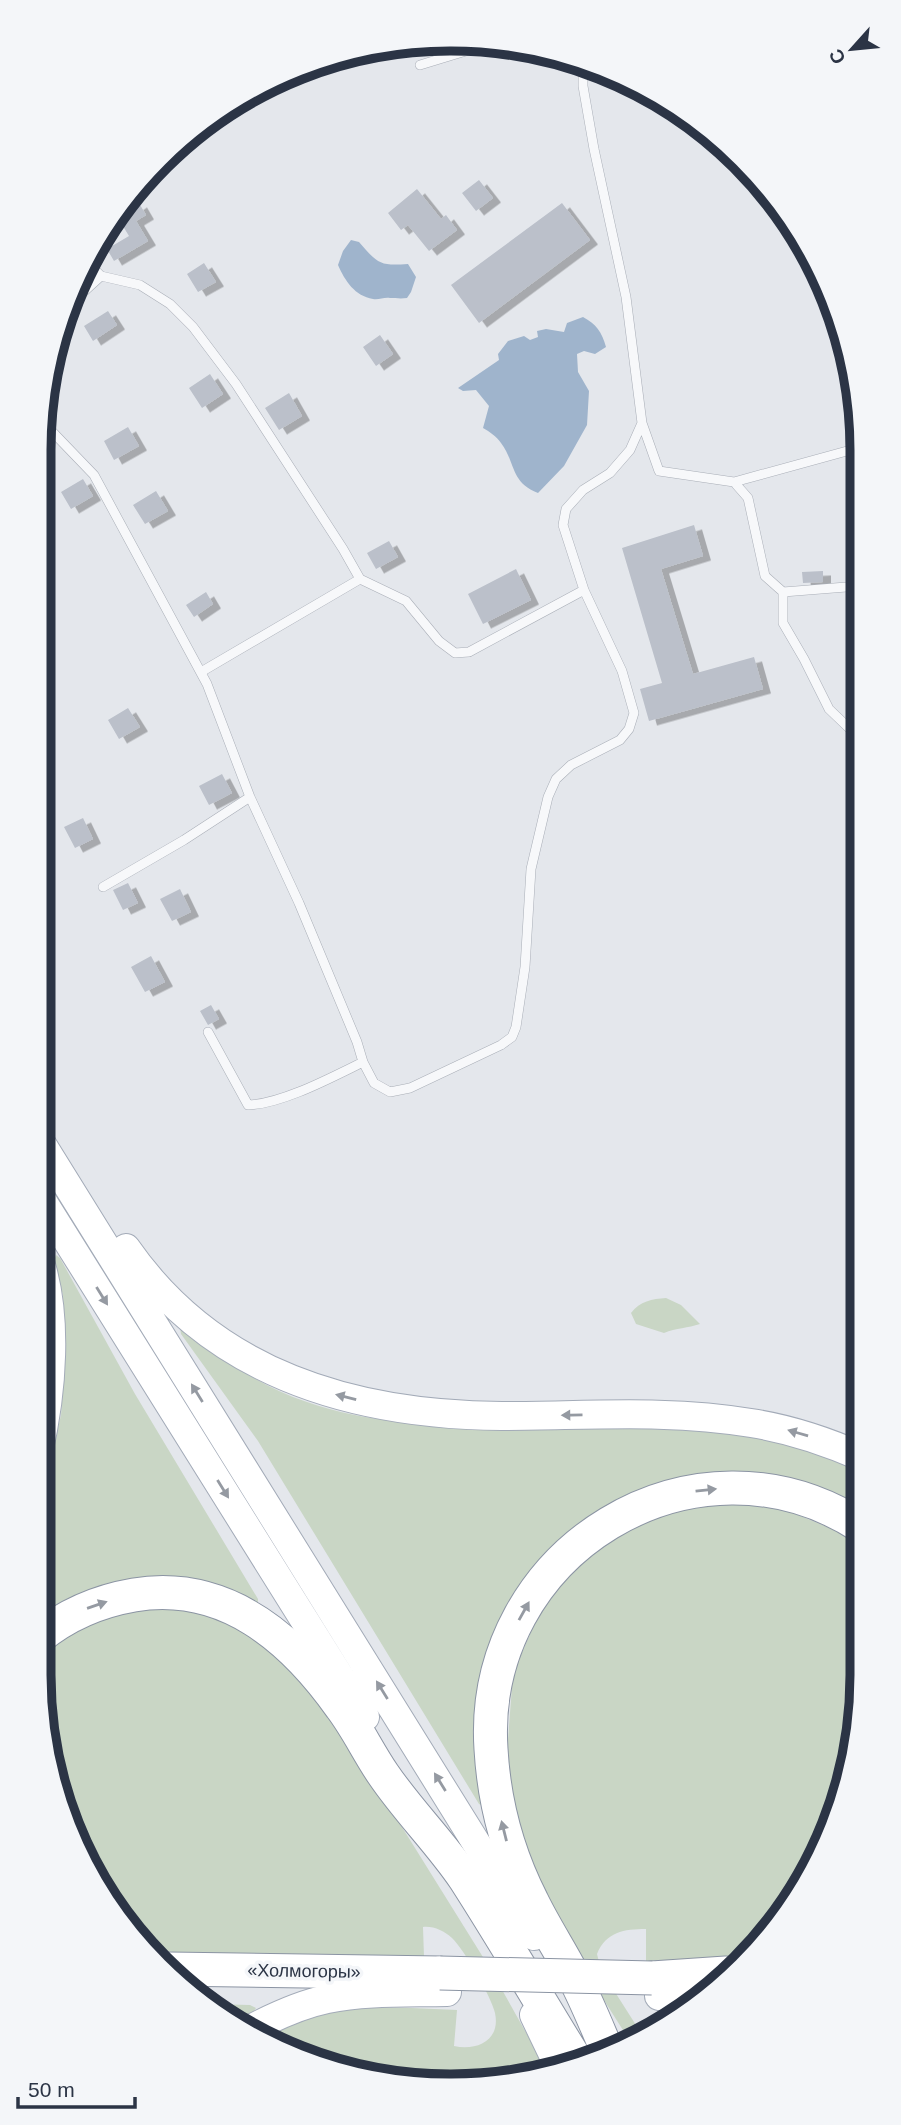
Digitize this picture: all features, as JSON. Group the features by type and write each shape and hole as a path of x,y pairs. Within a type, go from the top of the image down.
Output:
{"highway":[{"path":"603,2044 577,1984 530,1899 507,1842 496,1794 490,1735 493,1700 502,1659 517,1622 542,1581 577,1545 630,1511 675,1496 711,1489 772,1492 808,1501 850,1520"},
{"path":"51,1629 91,1606 121,1597 180,1593 203,1598 244,1614 265,1626 324,1684 343,1709 383,1774 463,1877 573,2055"},
{"path":"173,1962 309,1971"},
{"name":"«Холмогоры»","path":"181,1969 309,1971 443,1982"},
{"path":"655,1987 713,1975"},
{"path":"443,1982 655,1987 707,1981"},
{"name":"«Холмогоры»","path":"201,1987 443,1982"},
{"path":"655,1987 689,1995"}],"main road":[{"path":"51,1141 134,1259 178,1309 239,1354 299,1384 360,1401 444,1413 500,1416 668,1415 751,1423 793,1431 850,1452"},
{"path":"51,1159 603,2044"},
{"path":"51,1215 463,1877"},
{"path":"503,1942 556,2060"},
{"path":"259,2025 286,2012 326,1999 443,1982"}],"lane":[{"path":"420,65 464,52"},
{"path":"583,74 594,149 626,297 642,423 659,471 734,482 850,451"},
{"path":"94,269 101,276 140,285 170,304 193,327 236,384 360,579 406,601 439,641 455,653 469,652 584,590"},
{"path":"84,292 101,276"},
{"path":"52,431 94,475 201,672 250,797 299,903 363,1062 374,1083 390,1092 410,1088 501,1045 512,1037 516,1027 525,967 531,869 548,797 556,779 571,765 620,740 629,729 634,713 622,671 584,590 563,525 566,509 583,491 610,473 630,450 642,423"},
{"path":"734,482 748,498 765,576 783,593 783,623 829,709 850,729"},
{"path":"201,672 360,579"},
{"path":"783,593 850,587"},
{"path":"103,887 184,840 250,797"},
{"path":"208,1032 248,1105 260,1105 315,1086 363,1062"}],"green space":[{"path":"56,1255 60,1258 135,1394 258,1603 225,1590 51,1618 51,1459 61,1415 65,1363 63,1295 54,1261"},
{"path":"666,1298 681,1305 700,1324 664,1333 636,1324 631,1313 638,1306 647,1301"},
{"path":"180,1327 226,1360 273,1388 330,1409 375,1419 444,1425 705,1432 785,1444 850,1466 850,1504 807,1485 751,1474 695,1477 640,1491 591,1517 547,1553 512,1599 488,1654 479,1693 476,1730 483,1806 479,1804 258,1441 181,1334"},
{"path":"726,1501 771,1504 850,1536 850,1674 843,1752 820,1827 783,1897 751,1938 726,1964 646,1962 646,1929 617,1933 601,1947 597,1954 601,1970 638,2028 625,2034 581,1964 541,1889 519,1827 506,1766 513,1673 542,1607 586,1556 644,1519"},
{"path":"143,1606 216,1614 282,1656 349,1742 491,1970 543,2063 477,2073 398,2071 347,2061 272,2032 300,2020 343,2010 457,2010 454,2046 471,2047 485,2042 494,2031 496,2023 488,1996 457,1944 449,1935 435,1928 423,1927 424,1957 161,1950 133,1918 104,1874 81,1827 64,1778 54,1727 51,1644 73,1628"},
{"path":"224,2004 250,2005 256,2008 244,2017"}],"water":[{"path":"351,240 359,242 380,262 408,264 416,277 407,298 373,299 361,295 351,287 338,265"},
{"path":"583,317 598,329 606,347 595,354 584,351 577,354 578,372 589,391 587,425 564,466 538,493 529,489 518,478 506,450 493,434 483,428 489,406 476,390 463,391 458,388 499,360 498,354 508,341 524,336 530,340 538,337 537,331 546,329 564,332 567,323"}],"building":[{"path":"479,180 493,198 476,211 462,193"},
{"path":"417,189 441,219 446,215 457,230 429,251 408,225 401,230 388,213"},
{"path":"139,203 146,215 136,221 148,241 114,261 107,249 129,236 121,223"},
{"path":"562,203 590,240 479,323 451,285"},
{"path":"204,263 216,282 198,292 187,274"},
{"path":"108,311 117,325 93,341 84,326"},
{"path":"380,335 393,354 376,366 363,347"},
{"path":"210,374 223,394 202,408 189,388"},
{"path":"289,393 302,416 279,430 265,408"},
{"path":"128,427 139,446 114,460 104,441"},
{"path":"83,479 93,496 71,509 61,492"},
{"path":"156,491 168,511 145,524 133,505"},
{"path":"694,525 703,556 661,569 693,674 754,657 763,689 649,721 640,689 662,683 622,548"},
{"path":"389,541 398,557 376,569 367,553"},
{"path":"516,569 531,600 483,624 468,594"},
{"path":"823,571 823,582 803,583 802,572"},
{"path":"206,592 213,604 194,617 186,605"},
{"path":"128,708 140,727 119,739 108,720"},
{"path":"222,774 232,793 209,805 199,786"},
{"path":"83,818 93,839 75,848 64,827"},
{"path":"128,883 138,903 123,910 113,890"},
{"path":"180,889 191,912 172,921 160,899"},
{"path":"151,956 165,982 145,992 131,967"},
{"path":"211,1005 219,1019 208,1025 200,1011"}]}
